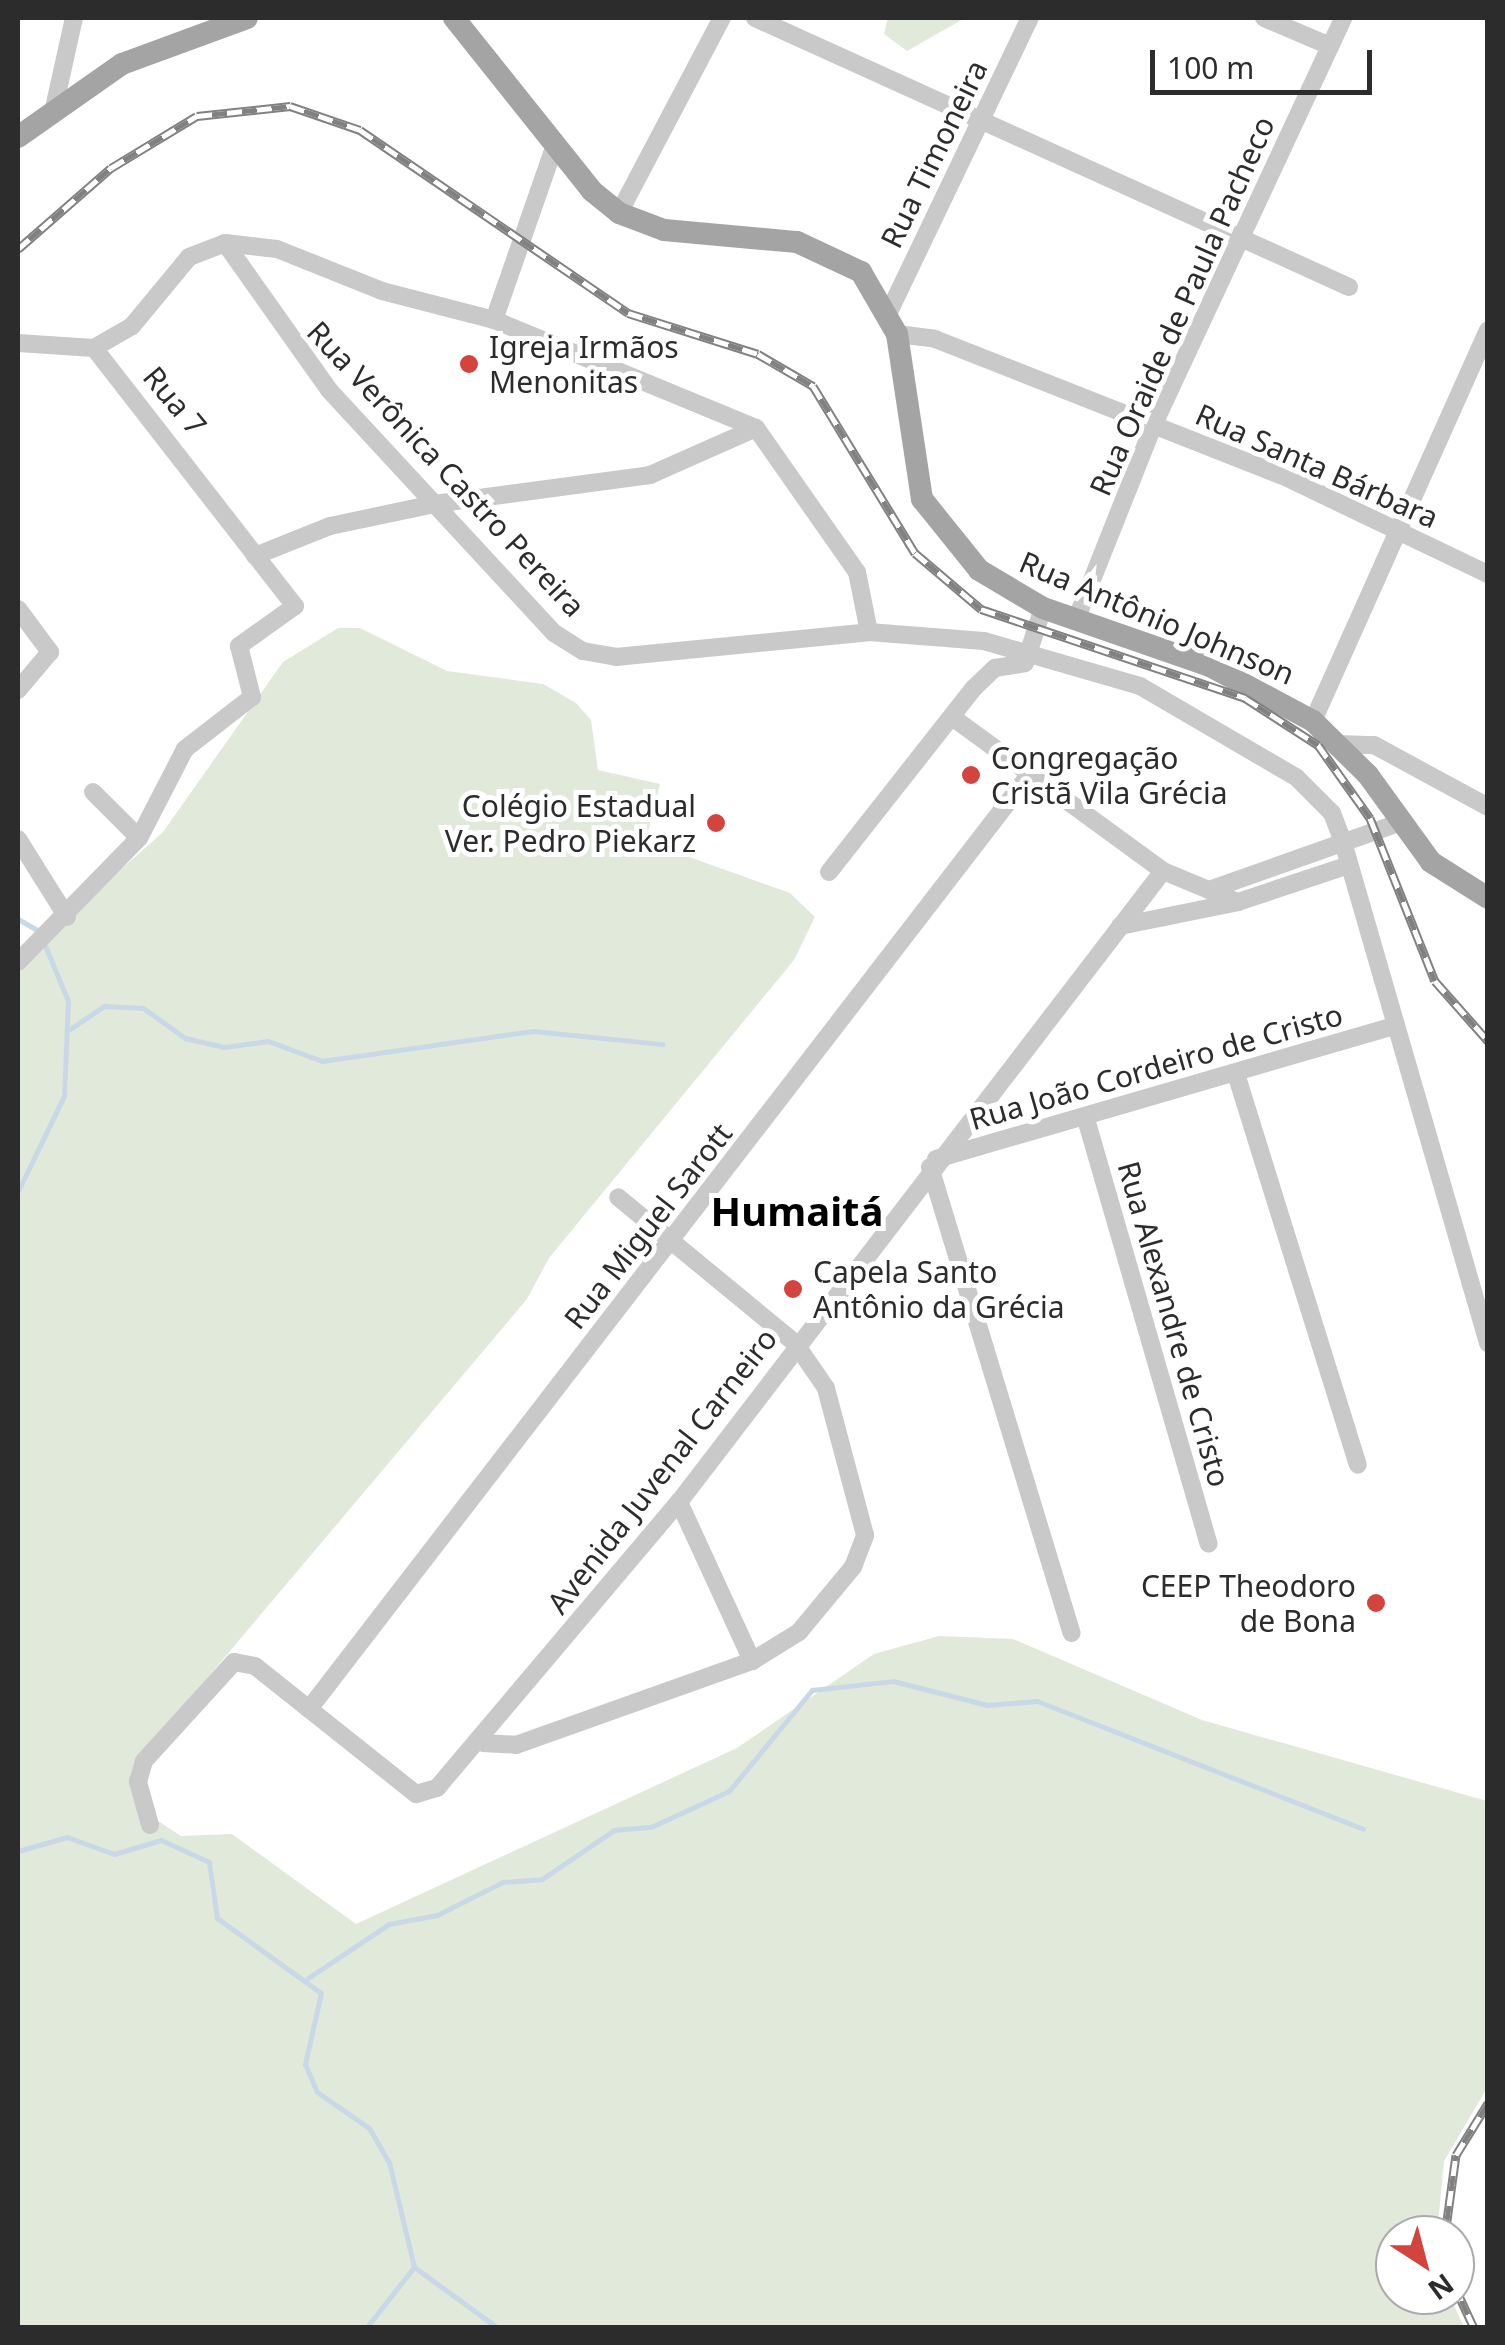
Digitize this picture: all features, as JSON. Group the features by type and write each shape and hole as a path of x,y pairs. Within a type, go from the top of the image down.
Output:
{"main road":[{"path":"18,136 122,64 248,18"},
{"name":"Rua Antônio Johnson","path":"454,18 555,144 619,212 664,230 832,252 861,272 892,324 922,499 979,570 1044,608 1210,666 1313,721 1338,744 1431,862 1488,898"}],"street":[{"path":"54,108 74,18"},
{"path":"619,212 722,18"},
{"path":"755,18 1349,287"},
{"name":"Rua Timoneira","path":"892,324 1030,18"},
{"path":"1264,18 1330,46"},
{"name":"Rua Oraide de Paula Pacheco","path":"1076,620 1154,424 1244,238 1343,18"},
{"path":"494,320 555,144"},
{"path":"18,342 94,348 132,326 189,257 226,243 277,250 382,291 494,320 756,428 857,572 869,632"},
{"name":"Rua Verônica Castro Pereira","path":"226,243 290,344 554,633 583,651 616,657 869,632 1030,653 1140,686 1225,728 1296,777 1332,813 1344,842 1390,1027 1488,1343"},
{"name":"Rua Santa Bárbara","path":"892,324 1154,424 1488,574"},
{"path":"1313,721 1485,340"},
{"name":"Rua 7","path":"94,348 296,606 239,646 257,689 185,749 140,838"},
{"path":"255,556 330,526 434,504 650,475 756,428"},
{"path":"18,608 50,652 18,690"},
{"path":"829,872 990,671 1022,666 1044,608"},
{"path":"952,717 1163,871 1238,902"},
{"path":"1338,744 1374,745 1488,806"},
{"name":"Rua Miguel Sarott","path":"309,1709 1029,774"},
{"path":"18,962 67,917 140,838 93,792"},
{"path":"1209,890 1398,823"},
{"path":"18,838 67,917"},
{"path":"1120,926 1238,902 1349,865"},
{"name":"Avenida Juvenal Carneiro","path":"309,1709 416,1794 437,1788 483,1743 679,1502 933,1163 1163,871"},
{"name":"Rua João Cordeiro de Cristo","path":"933,1163 1237,1078 1390,1027"},
{"path":"1237,1078 1358,1465"},
{"name":"Rua Alexandre de Cristo","path":"1086,1119 1209,1544"},
{"path":"933,1163 1072,1634"},
{"path":"483,1743 516,1744 752,1661 799,1632 853,1567 865,1535 826,1388 795,1343 618,1197"},
{"path":"679,1502 752,1661"},
{"path":"150,1824 138,1782 144,1761 217,1672 234,1662 255,1666 309,1709"}],"shaded area":[{"path":"888,18 965,18 907,51 884,34"},
{"path":"338,628 360,628 447,671 543,684 576,703 591,720 598,770 660,784 647,836 605,827 790,893 815,917 794,960 549,1258 527,1299 149,1747 142,1763 152,1817 181,1836 232,1834 356,1924 737,1748 874,1654 939,1636 1013,1639 1202,1720 1487,1801 1487,2088 1444,2161 1439,2215 1375,2215 1375,2315 1458,2315 1464,2327 18,2327 18,961 163,832 283,662"}],"waterway":[{"path":"18,919 42,933"},
{"path":"18,1191 64,1096 68,1001 44,943"},
{"path":"67,1031 104,1006 143,1008 185,1038 224,1047 268,1041 322,1061 533,1031 662,1044"},
{"path":"308,1978 389,1924 437,1915 503,1882 542,1879 614,1830 651,1827 729,1791 812,1690 893,1681 987,1705 1037,1701 1363,1829"},
{"path":"18,1851 67,1837 114,1854 161,1840 209,1862 217,1918 321,1993 305,2064 317,2092 369,2128 389,2162 414,2267 498,2328"},
{"path":"366,2328 414,2267"}],"railway":[{"path":"18,249 111,168 197,116 290,106 360,130 628,313 758,354 813,386 915,553 981,609 1245,698 1318,745 1370,818 1435,981 1488,1041"},
{"path":"1448,2215 1456,2155 1488,2103"},
{"path":"1468,2315 1474,2328"}],"place":[{"name":"Igreja Irmãos Menonitas","path":"469,364"},
{"name":"Congregação Cristã Vila Grécia","path":"971,775"},
{"name":"Colégio Estadual Ver. Pedro Piekarz","path":"716,823"},
{"name":"Capela Santo Antônio da Grécia","path":"793,1289"},
{"name":"CEEP Theodoro de Bona","path":"1376,1603"}],"district":[{"name":"Humaitá","path":"797,1211"}]}
